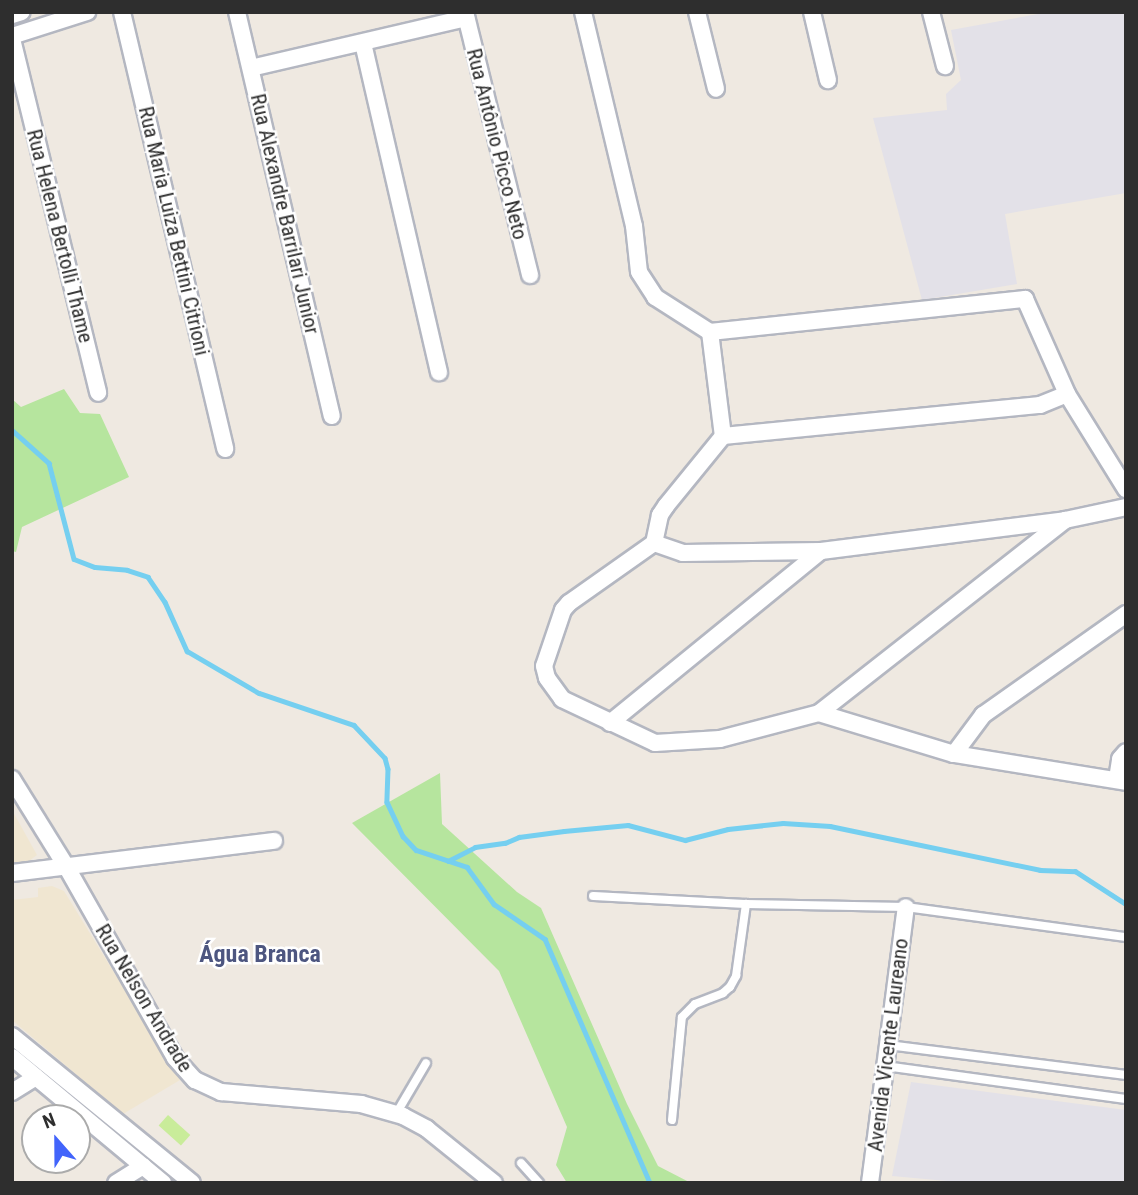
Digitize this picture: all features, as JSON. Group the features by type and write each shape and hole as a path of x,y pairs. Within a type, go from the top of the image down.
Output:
{"street":[{"path":"12,15 22,12"},
{"path":"12,37 87,12"},
{"name":"Rua Maria Luiza Bettini Citrioni","path":"122,12 225,449"},
{"name":"Rua Alexandre Barrilari Junior","path":"237,12 332,416"},
{"path":"583,12 634,226 639,272 655,297 710,332 1024,299 1029,304 1067,394 1126,489"},
{"path":"697,12 716,89"},
{"path":"812,12 828,80"},
{"path":"932,12 944,66"},
{"path":"251,68 363,43 466,15"},
{"name":"Rua Antônio Picco Neto","path":"466,15 530,275"},
{"name":"Rua Helena Bertolli Thame","path":"12,37 98,393"},
{"path":"363,43 439,372"},
{"path":"710,332 723,436"},
{"path":"1065,520 819,713 720,739 662,744 646,741 562,699 547,678 545,662 565,607 654,543 660,515 723,436 1040,405 1067,394"},
{"path":"654,543 683,553 821,551 1065,520 1126,507"},
{"path":"610,723 821,551"},
{"path":"954,754 983,715 1126,614"},
{"path":"819,713 954,754 1121,781 1120,759 1126,752"},
{"name":"Rua Nelson Andrade","path":"12,779 66,866 175,1058 199,1083 220,1092 361,1104 396,1114 427,1129 494,1183"},
{"path":"12,873 274,842"},
{"name":"Avenida Vicente Laureano","path":"870,1183 906,907"},
{"path":"12,1036 192,1183"},
{"path":"12,1057 163,1183"},
{"path":"12,1092 36,1077"},
{"path":"116,1183 143,1166"}],"lane":[{"path":"593,896 746,904 906,907 1126,937"},
{"path":"672,1120 682,1017 695,1004 723,993 730,987 736,976 746,904"},
{"path":"888,1045 1126,1074"},
{"path":"396,1114 426,1063"},
{"path":"886,1066 1126,1099"},
{"path":"521,1163 539,1183"}],"shaded area":[{"path":"1049,12 1125,12 1126,193 1005,214 1017,284 922,300 873,118 947,110 946,94 961,80 951,30"},
{"path":"12,810 37,855 21,867 12,868"},
{"path":"52,886 64,891 180,1080 123,1114 12,1020 12,900 38,897 38,888"},
{"path":"911,1082 1126,1110 1126,1183 969,1183 892,1176"}],"green space":[{"path":"64,389 80,413 100,414 129,477 22,527 16,552 12,551 12,399 21,407"},
{"path":"440,773 442,824 517,892 541,908 627,1104 658,1166 691,1183 567,1183 556,1165 567,1127 499,971 352,823"},
{"path":"168,1115 190,1135 181,1145 159,1125"}],"waterway":[{"path":"12,430 49,463 74,559 95,567 127,570 148,577 165,602 187,651 259,693 354,725 385,758 388,769 387,802 403,836 416,850 467,867 494,904 545,939 650,1183"},
{"path":"448,861 475,847 564,831 628,825 685,840 728,829 783,823 830,826 1040,870 1075,871 1126,904"}],"district":[{"name":"Água Branca","path":"260,955"}]}
